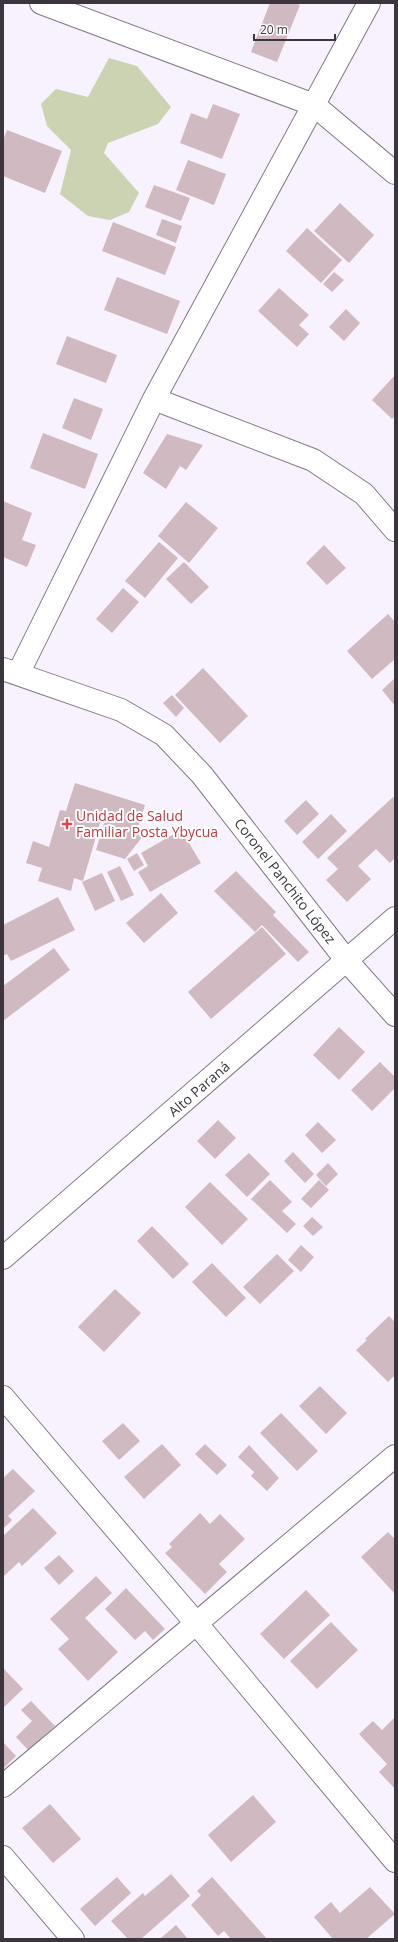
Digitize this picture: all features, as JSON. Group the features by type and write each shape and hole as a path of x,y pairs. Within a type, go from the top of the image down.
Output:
{"street":[{"path":"41,3 314,105 395,173"},
{"path":"10,671 154,400 369,3"},
{"path":"154,400 313,460 364,494 395,530"},
{"name":"Coronel Panchito López","path":"10,671 121,710 164,735 202,775 347,961 395,1015"},
{"name":"Alto Paraná","path":"3,1258 395,918"},
{"path":"3,1397 196,1623 395,1861"},
{"path":"3,1786 395,1456"},
{"path":"3,1857 73,1939"}],"green space":[{"path":"109,58 137,66 171,107 158,124 108,143 104,153 139,193 129,212 110,220 88,216 60,194 71,150 47,126 41,104 56,89 88,97"}],"building":[{"path":"270,3 294,3 300,5 277,62 251,52"},
{"path":"213,104 240,114 222,159 180,143 191,113 207,119"},
{"path":"7,130 62,151 45,193 3,176 3,140"},
{"path":"188,160 226,174 214,205 176,190"},
{"path":"154,185 190,198 181,221 145,207"},
{"path":"340,203 374,235 349,263 314,231"},
{"path":"162,219 182,226 176,243 156,235"},
{"path":"113,222 176,247 165,275 102,251"},
{"path":"307,228 342,260 321,283 286,251"},
{"path":"334,272 344,280 332,292 323,284"},
{"path":"117,277 180,301 167,334 104,310"},
{"path":"279,288 309,315 299,325 309,334 297,347 258,311"},
{"path":"346,309 360,323 344,341 329,327"},
{"path":"67,336 117,355 106,383 56,364"},
{"path":"395,375 395,416 392,419 372,400"},
{"path":"74,398 103,409 91,440 62,428"},
{"path":"43,433 98,454 85,489 30,468"},
{"path":"167,434 203,445 186,470 180,466 166,489 143,473"},
{"path":"3,501 32,513 22,540 36,545 27,567 3,557"},
{"path":"186,502 218,528 189,563 158,536"},
{"path":"159,542 178,558 145,598 125,581"},
{"path":"324,545 346,568 327,585 306,563"},
{"path":"184,562 209,587 191,604 166,579"},
{"path":"123,588 139,602 112,633 96,619"},
{"path":"388,614 395,622 395,659 372,679 347,651"},
{"path":"203,668 248,716 220,743 175,695"},
{"path":"395,678 395,706 382,690"},
{"path":"172,695 184,708 176,717 163,703"},
{"path":"75,783 145,805 136,834 143,836 125,859 96,850 104,823 100,823 83,881 74,878 71,891 38,881 42,868 26,863 33,841 49,847 60,810 66,811"},
{"path":"393,797 395,799 395,858 390,863 376,849 358,866 371,879 347,902 326,880 338,869 327,858"},
{"path":"306,800 319,814 297,835 284,821"},
{"path":"331,814 347,831 318,859 302,842"},
{"path":"181,830 201,863 150,892 138,872 148,866 141,853"},
{"path":"137,853 144,865 134,871 127,859"},
{"path":"120,866 134,895 121,901 107,872"},
{"path":"236,871 276,912 273,915 309,952 298,962 262,925 255,932 214,891"},
{"path":"102,873 115,901 95,911 82,882"},
{"path":"161,893 178,913 144,943 126,923"},
{"path":"58,897 75,930 11,961 7,954 3,956 3,925"},
{"path":"262,927 286,954 211,1019 188,992"},
{"path":"54,948 70,970 3,1021 3,986"},
{"path":"339,1027 365,1052 339,1080 313,1055"},
{"path":"380,1062 395,1077 395,1088 372,1111 351,1090"},
{"path":"218,1120 236,1138 215,1159 197,1141"},
{"path":"318,1122 336,1140 322,1153 305,1135"},
{"path":"293,1152 314,1174 305,1183 284,1161"},
{"path":"249,1153 270,1174 247,1197 225,1175"},
{"path":"328,1163 338,1174 326,1186 316,1175"},
{"path":"270,1180 292,1202 282,1211 296,1224 287,1233 251,1199"},
{"path":"319,1180 329,1190 311,1208 301,1199"},
{"path":"210,1182 248,1219 222,1245 185,1207"},
{"path":"312,1217 323,1227 313,1236 303,1226"},
{"path":"152,1226 189,1264 173,1279 137,1241"},
{"path":"301,1245 314,1257 301,1272 288,1260"},
{"path":"277,1254 294,1271 260,1304 243,1287"},
{"path":"212,1263 246,1298 226,1317 192,1282"},
{"path":"115,1289 141,1313 104,1352 78,1327"},
{"path":"389,1316 395,1322 395,1375 388,1382 356,1350 367,1340 365,1339"},
{"path":"320,1386 347,1413 326,1434 299,1406"},
{"path":"281,1413 318,1451 297,1471 260,1433"},
{"path":"123,1423 140,1441 119,1460 102,1441"},
{"path":"162,1444 181,1465 144,1499 124,1477"},
{"path":"205,1444 227,1465 217,1475 195,1454"},
{"path":"249,1445 279,1478 267,1491 251,1476 254,1472 238,1457"},
{"path":"13,1469 35,1491 8,1516 12,1520 3,1529 3,1478"},
{"path":"33,1508 57,1533 22,1566 19,1562 3,1577 3,1536"},
{"path":"200,1513 210,1524 220,1514 245,1539 219,1564 227,1572 205,1594 165,1553 172,1547 169,1544"},
{"path":"388,1532 395,1539 395,1594 361,1557"},
{"path":"59,1555 74,1571 59,1585 44,1568"},
{"path":"96,1576 112,1593 85,1618 118,1652 88,1681 58,1649 69,1639 50,1619"},
{"path":"126,1588 165,1629 153,1640 145,1631 135,1640 105,1609"},
{"path":"306,1590 330,1615 284,1659 260,1634"},
{"path":"331,1622 358,1650 317,1689 290,1661"},
{"path":"3,1668 23,1689 3,1708"},
{"path":"31,1701 55,1726 28,1750 16,1737 32,1721 21,1710"},
{"path":"395,1717 395,1789 379,1772 387,1764 359,1734 373,1721 382,1730"},
{"path":"3,1742 16,1756 3,1769"},
{"path":"253,1795 276,1822 231,1862 208,1835"},
{"path":"50,1804 81,1839 53,1863 22,1828"},
{"path":"171,1874 190,1896 141,1939 128,1939 111,1921 143,1893 145,1896"},
{"path":"117,1877 131,1893 95,1926 80,1909"},
{"path":"212,1877 267,1939 231,1939 224,1931 218,1936 191,1905 201,1895 197,1891"},
{"path":"370,1887 395,1914 366,1939 333,1939 314,1917 331,1902 340,1913"},
{"path":"176,1925 188,1939 160,1939"}],"place":[{"name":"Unidad de Salud Familiar Posta Ybycua","path":"67,824"}]}
